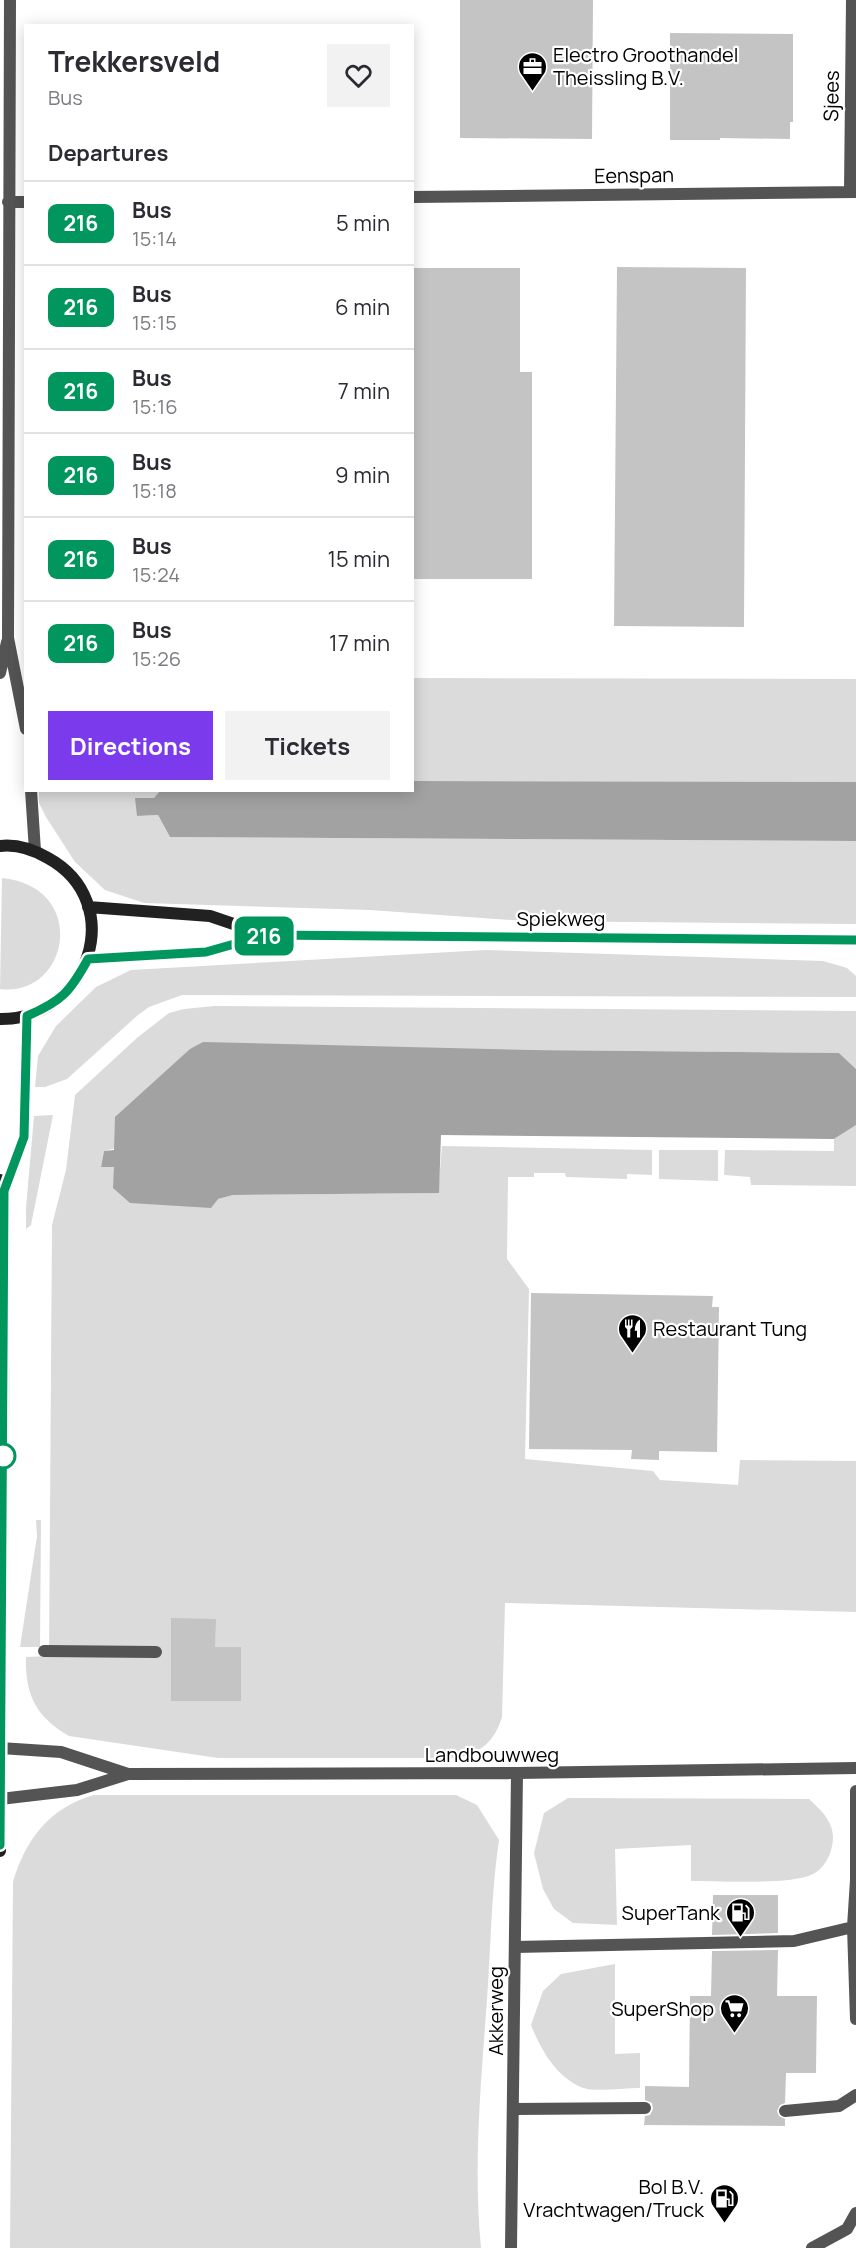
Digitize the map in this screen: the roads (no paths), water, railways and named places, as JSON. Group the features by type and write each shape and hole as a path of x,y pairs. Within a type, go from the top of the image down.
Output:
{"main road":[{"path":"0,846 9,845 35,851 59,864 77,883 88,907 92,933 88,959 74,985 53,1005 27,1016 0,1019"},
{"name":"Spiekweg","path":"88,907 210,916 266,935"},
{"name":"Spiekweg","path":"88,959 206,952 266,935 856,940"},
{"path":"0,1851 2,1186 24,1137 27,1016"}],"street":[{"path":"10,0 8,638 24,719"},
{"name":"Sjees","path":"852,0 853,191"},
{"name":"Eenspan","path":"414,197 853,191"},
{"path":"8,202 24,202"},
{"path":"0,673 8,638"},
{"path":"31,792 35,851"},
{"path":"44,1651 156,1652"},
{"name":"Landbouwweg","path":"0,1748 61,1752 128,1773 516,1773 856,1768"},
{"name":"Landbouwweg","path":"0,1799 77,1790 128,1773"},
{"name":"Akkerweg","path":"512,2248 516,1773"},
{"path":"856,1791 856,1880 853,1927 856,2019"},
{"path":"514,1947 794,1941 853,1927"},
{"path":"785,2111 839,2106 856,2095"},
{"path":"514,2109 645,2108"},
{"path":"812,2248 847,2229 856,2213"}],"place":[{"name":"Electro Groothandel Theissling B.V.","path":"532,92"},
{"name":"Restaurant Tung","path":"632,1354"},
{"name":"SuperTank","path":"741,1938"},
{"name":"SuperShop","path":"735,2034"},
{"name":"Bol B.V. Vrachtwagen/Truck","path":"725,2224"}]}
